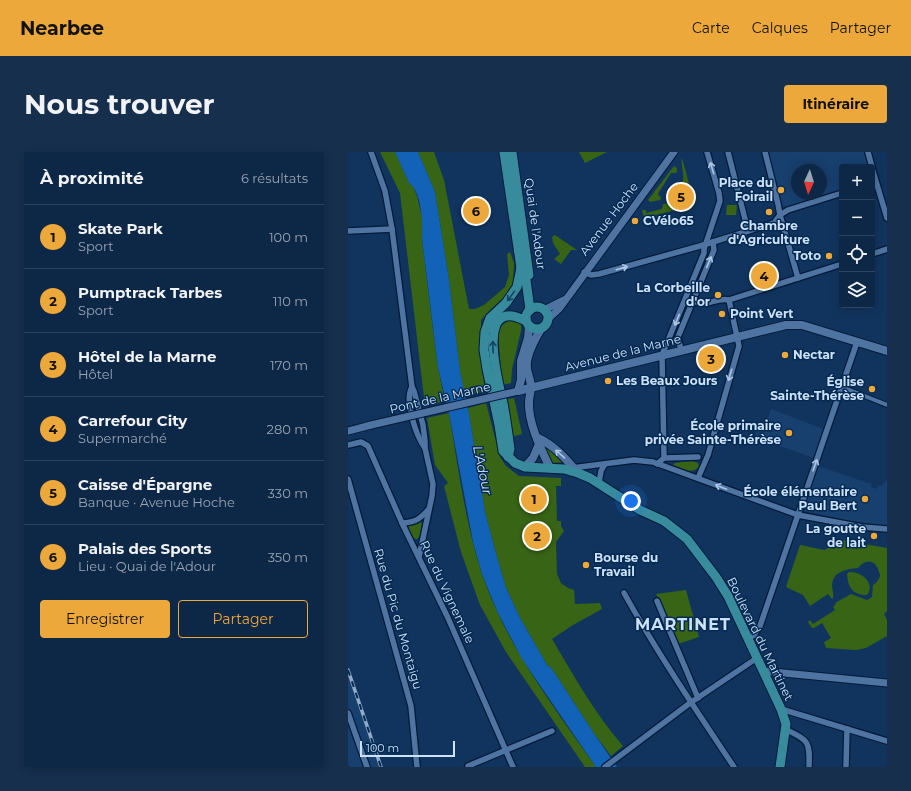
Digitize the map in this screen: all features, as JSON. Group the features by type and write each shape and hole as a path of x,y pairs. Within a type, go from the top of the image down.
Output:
{"main road":[{"name":"Quai de l'Adour","path":"504,152 521,268"},
{"name":"Quai de l'Adour","path":"512,152 534,308"},
{"path":"521,268 534,308"},
{"path":"521,268 517,287 512,295 490,318 485,332 484,350 503,451 515,463 525,466 533,458 539,441"},
{"path":"528,403 516,391 521,380 521,361 528,338 528,324 526,316 534,308"},
{"path":"490,318 506,310 534,308 548,316 546,324 541,328 535,340 527,363 531,387 528,403 533,430 550,468"},
{"path":"508,457 510,449 495,367 493,334 496,325 501,318 509,315 517,316 535,329 541,328"},
{"name":"Avenue de la Marne","path":"516,391 786,325 802,325 887,351"},
{"name":"Boulevard du Martinet","path":"539,441 546,442 569,461 576,470 640,510 664,521 687,539 707,564 724,589 785,719 780,767"},
{"name":"Boulevard du Martinet","path":"525,466 576,470"}],"street":[{"path":"371,152 385,191 392,229 412,387 423,425 426,441 424,448 433,484 432,496 419,557"},
{"name":"Avenue Hoche","path":"548,319 555,314 667,156 674,152"},
{"path":"664,458 662,355 703,255 720,201 720,193 707,152"},
{"path":"728,152 748,231"},
{"path":"765,152 780,215 798,278"},
{"path":"868,152 871,164"},
{"path":"875,187 887,218"},
{"path":"584,272 591,276 600,274 713,242 774,223 780,215 788,210 839,195"},
{"path":"348,231 392,229"},
{"path":"681,350 678,338 714,250 713,242"},
{"path":"875,253 887,249"},
{"path":"693,302 701,305 724,299 730,300 839,265"},
{"name":"Avenue Hoche","path":"534,308 564,300"},
{"path":"698,478 708,455 739,346 730,300"},
{"path":"748,638 754,635 760,626 857,342"},
{"path":"842,387 887,405"},
{"name":"Pont de la Marne","path":"348,431 516,391"},
{"name":"Rue du Vignemale","path":"348,445 361,442 368,446 402,523 448,618 513,767"},
{"path":"658,464 664,458 698,457"},
{"path":"576,470 634,460 648,461 798,515 862,527 887,529"},
{"path":"599,483 601,471 605,464"},
{"name":"Rue du Pic du Montaigu","path":"348,479 411,706 417,767"},
{"path":"402,523 415,521 429,508"},
{"path":"624,593 649,638 690,703 734,767"},
{"path":"657,601 698,698"},
{"path":"605,767 690,703 757,658"},
{"path":"763,671 887,683"},
{"path":"781,709 887,741"},
{"path":"348,713 367,767"},
{"path":"785,729 808,743 810,748 810,767"},
{"path":"846,767 847,729"},
{"path":"468,766 552,731"}],"shaded area":[{"path":"395,152 418,152 435,192 449,280 460,371 468,408 479,475 482,480 481,486 485,512 506,588 520,618 547,665 552,669 617,767 596,767 522,659 497,611 482,574 473,542 449,413 438,368 422,239 421,209 417,193 409,183"},
{"name":"Place du Foirail","path":"768,152 866,152 869,164 839,164 839,192 827,196 827,164 791,164 791,200 812,200 786,208 782,205"},
{"name":"École primaire privée Sainte-Thérèse","path":"771,409 823,429 814,458 755,437 760,422 766,423"},
{"path":"818,466 871,483 871,487 877,489 878,485 882,486 887,479 887,526 845,520 805,511 804,505"},
{"path":"348,667 376,746 383,767 348,767"}],"green space":[{"path":"380,152 395,152 409,183 413,186 423,221 422,239 430,306 438,368 445,401 425,406 400,193"},
{"path":"418,152 434,152 444,180 469,309 475,309 484,305 505,287 509,275 507,254 510,252 514,263 513,285 506,296 481,320 481,364 486,391 465,396 460,371 449,280 435,192"},
{"path":"579,152 607,152 585,163"},
{"path":"682,158 694,202 691,206 644,218 642,210 646,210 646,213 662,209 663,204 674,202 681,205 686,202 687,194 682,183"},
{"path":"674,166 677,168 677,171 676,173 671,173 659,192 658,195 661,197 660,200 650,202 648,200"},
{"path":"727,205 737,205 736,215 726,215"},
{"path":"555,235 577,250 571,250 561,264 554,259 560,254 553,243 552,237"},
{"path":"511,319 521,323 521,331 512,369 511,383 502,385 498,331 502,325"},
{"path":"514,398 522,434 511,437 505,400"},
{"path":"486,403 500,457 506,466 519,476 561,478 561,486 556,486 557,521 561,521 561,526 564,531 556,542 557,574 561,583 574,590 575,604 600,603 602,609 573,625 552,639 594,708 623,746 611,756 595,735 552,669 547,665 520,618 506,588 485,512 481,486 482,480 479,475 468,408"},
{"path":"449,413 462,494 471,534 482,574 492,600 517,650 547,698 596,767 585,767 506,652 480,605 461,552 444,486 448,483 435,465 427,418"},
{"path":"544,446 567,462 551,463"},
{"path":"692,461 698,463 699,466 690,471 673,465 675,463"},
{"path":"421,522 422,524 419,538 412,538 408,529 409,526"},
{"path":"841,540 887,548 887,611 884,614 887,620 887,636 866,648 856,650 826,648 824,642 831,638 822,623 812,628 808,622 810,620 813,624 835,610 833,607 836,604 835,603 851,594 867,600 872,597 873,585 877,582 880,576 875,564 872,562 865,562 858,568 841,572 833,580 833,598 832,599 828,594 810,606 803,595 786,587 800,545 824,550 839,543"},
{"path":"849,572 858,573 866,579 870,586 867,595 854,592 848,583 847,574"},
{"path":"686,590 699,637 678,644 656,594"}],"railway":[{"path":"348,670 381,767"}],"place":[{"name":"Place du Foirail","path":"781,190"},
{"name":"Caisse d'Épargne","path":"681,197"},
{"name":"Palais des Sports","path":"476,211"},
{"name":"Chambre d'Agriculture","path":"769,212"},
{"name":"CVélo65","path":"635,221"},
{"name":"Toto","path":"829,256"},
{"name":"Carrefour City","path":"764,276"},
{"name":"La Corbeille d'or","path":"718,295"},
{"name":"Point Vert","path":"722,314"},
{"name":"Nectar","path":"785,355"},
{"name":"Hôtel de la Marne","path":"711,359"},
{"name":"Les Beaux Jours","path":"608,381"},
{"name":"Église Sainte-Thérèse","path":"872,389"},
{"name":"École primaire privée Sainte-Thérèse","path":"789,433"},
{"name":"Skate Park","path":"534,499"},
{"name":"École élémentaire Paul Bert","path":"865,499"},
{"name":"Pumptrack Tarbes","path":"537,536"},
{"name":"La goutte de lait","path":"874,536"},
{"name":"Bourse du Travail","path":"586,565"}],"district":[{"name":"MARTINET","path":"683,624"}],"water label":[{"name":"L'Adour","path":"483,470"}]}
